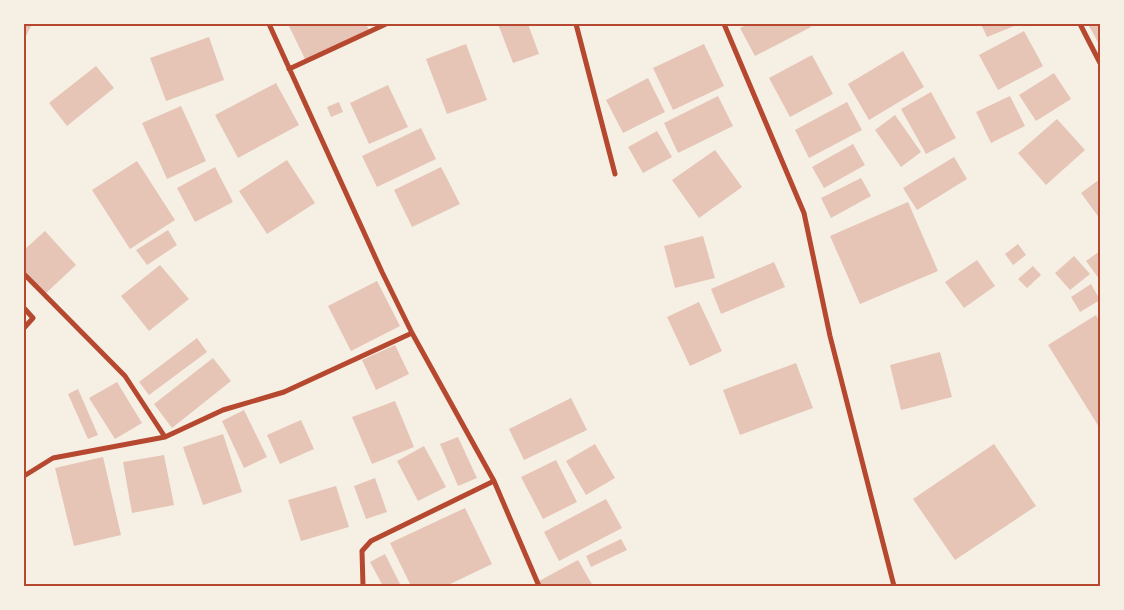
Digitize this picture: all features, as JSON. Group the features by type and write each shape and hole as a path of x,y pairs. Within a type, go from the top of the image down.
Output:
{"street":[{"path":"269,24 412,333 494,481 539,586"},
{"path":"289,69 386,24"},
{"path":"576,24 615,174"},
{"path":"724,24 804,213 830,336 894,586"},
{"path":"1080,24 1100,63"},
{"path":"24,274 125,376 165,437"},
{"path":"24,308 33,318 24,328"},
{"path":"24,476 53,458 165,437 223,410 284,392 412,333"},
{"path":"363,586 362,551 371,541 494,481"}],"building":[{"path":"24,24 32,24 24,40"},
{"path":"288,24 366,24 369,30 305,59"},
{"path":"498,24 528,24 539,54 513,63"},
{"path":"748,24 809,24 811,27 755,56 740,28"},
{"path":"981,24 1019,24 987,37"},
{"path":"1088,24 1100,24 1100,46"},
{"path":"1024,31 1043,66 998,90 979,55"},
{"path":"209,37 224,80 166,101 150,58"},
{"path":"466,44 487,100 447,114 426,59"},
{"path":"704,44 724,86 673,110 653,68"},
{"path":"903,51 924,87 869,120 848,84"},
{"path":"812,55 833,94 790,117 769,78"},
{"path":"96,66 114,88 67,126 49,103"},
{"path":"1054,73 1071,99 1036,121 1019,95"},
{"path":"648,78 665,112 623,133 606,100"},
{"path":"276,83 299,125 238,158 215,115"},
{"path":"388,85 408,127 369,144 350,103"},
{"path":"931,92 956,138 926,154 901,109"},
{"path":"718,96 733,126 678,153 664,123"},
{"path":"1010,96 1025,126 991,143 976,112"},
{"path":"339,102 343,112 331,117 327,107"},
{"path":"847,102 862,130 809,158 795,130"},
{"path":"181,106 206,161 167,179 142,123"},
{"path":"895,115 921,152 901,167 875,130"},
{"path":"1057,119 1085,150 1046,185 1018,153"},
{"path":"421,128 436,159 377,187 362,156"},
{"path":"657,131 672,157 643,173 628,147"},
{"path":"853,144 865,165 824,188 812,167"},
{"path":"715,150 742,187 699,218 672,180"},
{"path":"954,157 967,179 917,210 903,188"},
{"path":"287,160 315,203 267,234 239,191"},
{"path":"137,161 175,220 130,249 92,190"},
{"path":"215,167 233,202 195,222 177,188"},
{"path":"441,167 460,204 412,227 394,190"},
{"path":"861,178 871,196 831,218 821,198"},
{"path":"1100,179 1100,219 1081,193"},
{"path":"908,202 938,271 860,304 830,236"},
{"path":"168,230 177,245 147,265 136,250"},
{"path":"45,231 76,265 45,294 24,270 24,250"},
{"path":"703,236 715,278 675,288 664,246"},
{"path":"1018,244 1026,255 1013,265 1005,254"},
{"path":"1100,251 1100,280 1086,261"},
{"path":"1074,256 1090,274 1070,290 1055,273"},
{"path":"977,260 995,286 964,308 945,282"},
{"path":"774,262 785,287 721,314 711,289"},
{"path":"160,265 189,299 149,331 121,296"},
{"path":"1033,266 1041,275 1027,288 1018,279"},
{"path":"377,281 400,326 351,351 328,306"},
{"path":"1091,284 1100,300 1080,312 1071,297"},
{"path":"699,302 722,351 690,366 667,317"},
{"path":"1096,315 1100,322 1099,427 1048,345"},
{"path":"197,338 207,352 149,395 139,382"},
{"path":"395,345 409,374 376,390 362,360"},
{"path":"940,352 952,397 901,410 890,365"},
{"path":"213,358 231,381 172,428 154,404"},
{"path":"796,363 813,408 740,435 723,390"},
{"path":"117,382 142,423 115,439 89,398"},
{"path":"78,389 98,435 88,439 68,394"},
{"path":"571,398 587,430 524,460 509,429"},
{"path":"395,401 414,447 372,464 352,417"},
{"path":"244,410 267,457 244,468 222,421"},
{"path":"301,420 314,449 280,464 267,435"},
{"path":"223,434 242,492 203,505 183,447"},
{"path":"458,437 477,478 458,486 440,444"},
{"path":"595,444 615,478 586,495 566,461"},
{"path":"994,444 1036,506 955,560 913,499"},
{"path":"424,446 446,487 418,501 397,461"},
{"path":"164,455 174,505 132,513 123,462"},
{"path":"103,457 121,535 74,546 55,468"},
{"path":"556,460 577,502 543,519 521,477"},
{"path":"375,478 387,512 366,519 354,486"},
{"path":"336,486 349,527 301,541 288,500"},
{"path":"606,499 622,528 559,561 544,532"},
{"path":"465,508 492,564 446,586 411,586 390,543"},
{"path":"621,539 627,550 591,567 586,556"},
{"path":"385,554 401,586 383,586 370,562"},
{"path":"578,560 593,586 541,586 539,581"}]}
